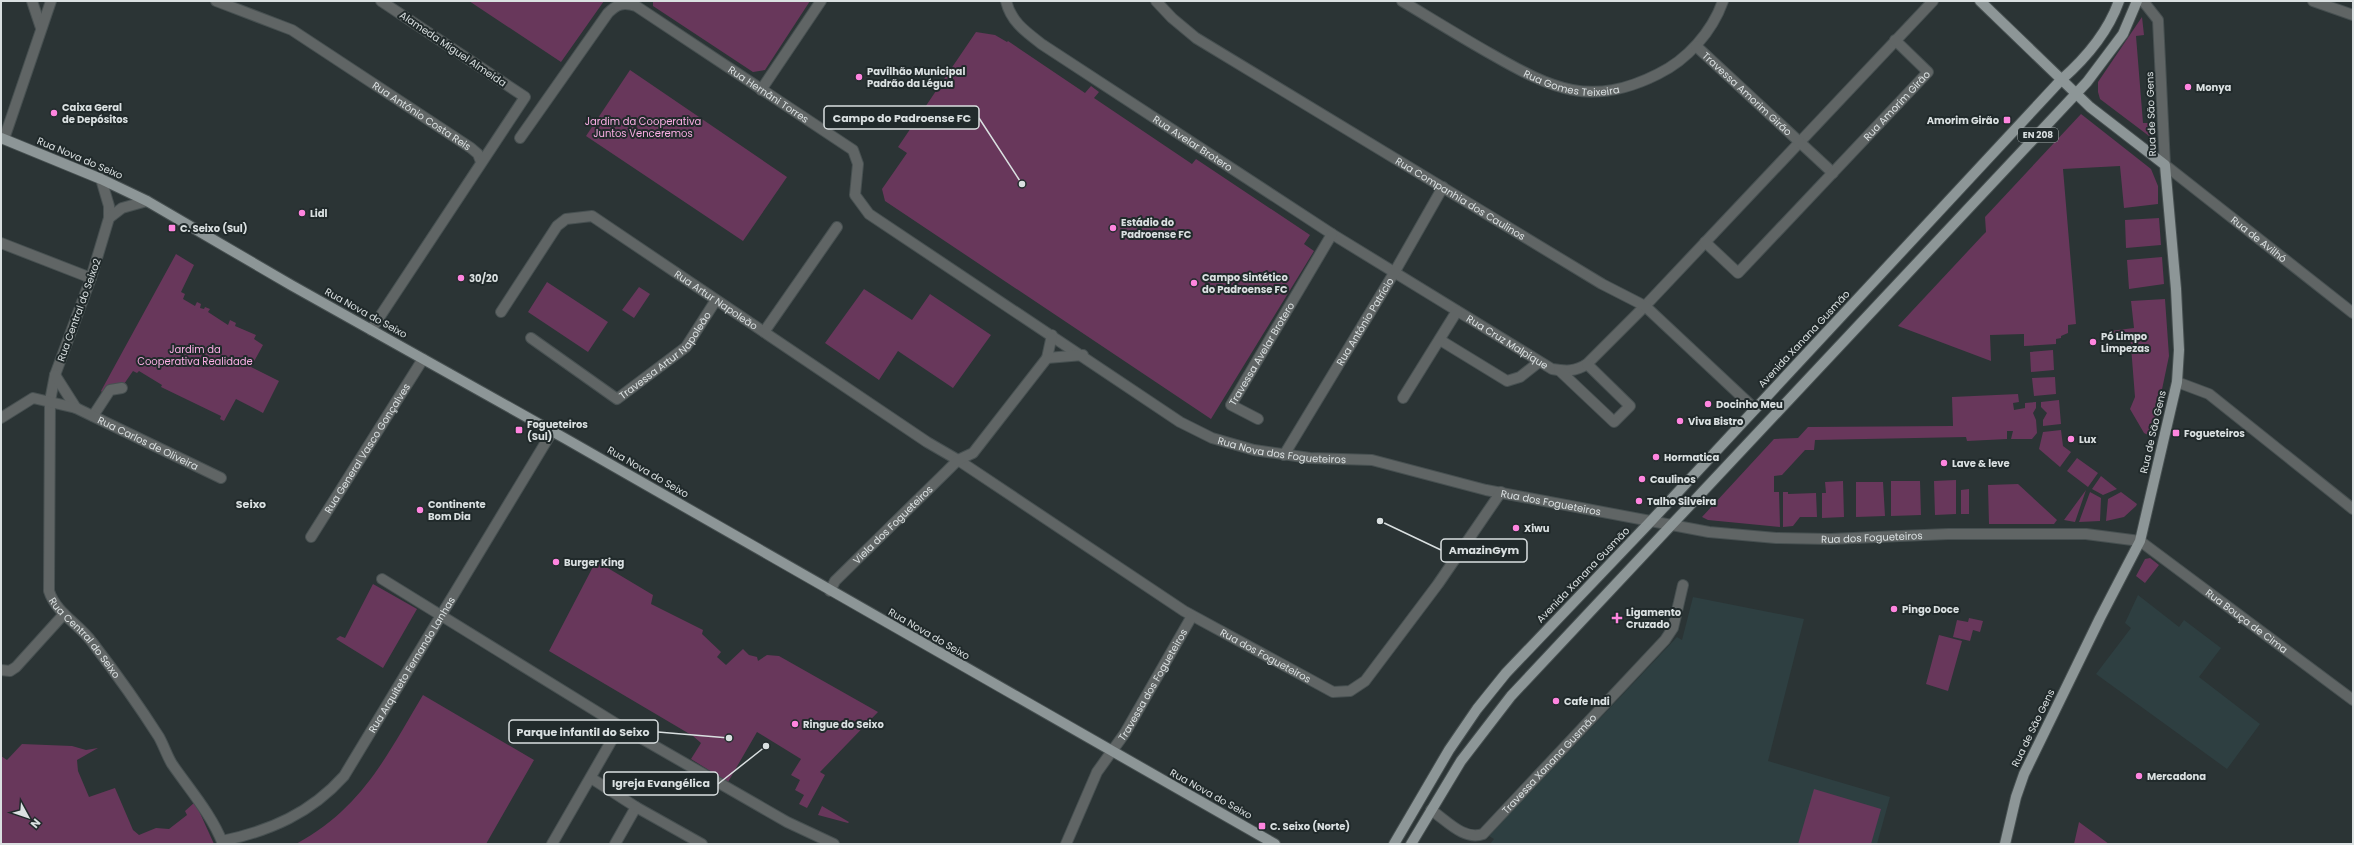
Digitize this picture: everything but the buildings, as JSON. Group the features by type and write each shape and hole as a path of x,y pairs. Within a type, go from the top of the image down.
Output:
{"main road":[{"path":"1980,1 2076,94 2165,166"},
{"name":"Avenida Xanana Gusmão","path":"1394,844 1423,792 1477,710 1506,674 1652,520 2090,50 2103,32 2119,1"},
{"name":"EN 208","path":"1411,844 1430,810 1461,761 1511,696 2076,94 2123,34 2137,1"},
{"name":"Rua Nova do Seixo","path":"3,139 101,178 147,201 1275,844"},
{"name":"Rua de São Gens","path":"2006,844 2016,797 2024,774 2100,618 2140,541 2177,382 2179,350 2176,289 2165,166"}],"street":[{"path":"32,1 41,28"},
{"path":"3,139 51,1"},
{"name":"Rua António Costa Reis","path":"216,1 229,3 292,30 471,148 478,154 481,162"},
{"name":"Alameda Miguel Almeida","path":"381,1 525,97 481,162"},
{"path":"761,90 821,1"},
{"name":"Rua Avelar Brotero","path":"1006,1 1011,17 1019,26 1043,45 1394,273"},
{"name":"Rua Companhia dos Caulinos","path":"1156,1 1172,18 1196,38 1602,284 1645,306 1755,409"},
{"name":"Rua Gomes Teixeira","path":"1402,1 1525,73 1550,84 1574,91 1603,92 1618,90 1633,85 1666,70 1696,46 1715,18 1723,1"},
{"path":"1645,306 1933,1"},
{"name":"Rua de São Gens","path":"2143,1 2158,20 2165,166"},
{"path":"2312,1 2353,15"},
{"name":"Rua Hernâni Torres","path":"520,138 608,13 622,4 637,4 761,90 853,150 858,164 854,191 866,212 1052,335"},
{"name":"Rua Amorim Girão","path":"1705,242 1738,273 1928,72 1895,40"},
{"name":"Travessa Amorim Girão","path":"1696,46 1799,142"},
{"path":"1799,142 1833,173"},
{"path":"371,330 481,162"},
{"name":"Rua de Avilhó","path":"2165,166 2353,313"},
{"name":"Rua Central do Seixo2","path":"50,401 55,375 91,278 109,218 108,202 101,178"},
{"name":"Rua António Patrício","path":"1284,455 1394,273 1443,187"},
{"path":"109,218 122,208 147,201"},
{"name":"Rua Artur Napoleão","path":"501,312 557,226 566,219 592,216 927,442 958,460"},
{"path":"764,332 837,227"},
{"name":"Travessa Avelar Brotero","path":"1258,419 1231,404 1332,234"},
{"path":"1,243 91,278"},
{"name":"Rua Cruz Malpique","path":"1394,273 1540,362 1552,369 1559,370 1580,369 1587,364 1645,306"},
{"name":"Travessa Artur Napoleão","path":"530,338 617,400 686,347 716,300"},
{"name":"Rua Cruz Malpique","path":"1403,398 1458,311"},
{"path":"958,460 973,453 1047,358 1052,335"},
{"name":"Rua Nova dos Fogueteiros","path":"1052,335 1180,422 1199,432 1243,447 1284,455 1310,458 1372,460 1501,492"},
{"path":"1440,340 1507,381 1520,378 1540,362"},
{"path":"1047,358 1083,356"},
{"name":"Rua General Vasco Gonçalves","path":"312,537 423,358"},
{"name":"Rua Cruz Malpique","path":"1559,370 1614,422 1630,406 1587,364"},
{"path":"55,375 76,408"},
{"path":"2177,382 2209,394 2353,509"},
{"path":"93,416 110,390 122,388"},
{"name":"Rua Carlos de Oliveira","path":"1,418 29,398 50,401 76,408 221,478"},
{"name":"Rua Central do Seixo","path":"50,401 48,574 51,598 64,614 91,640 145,715 171,762 204,809 223,843"},
{"name":"Rua Arquiteto Fernando Lanhas","path":"223,843 255,834 292,818 315,803 334,787 357,758 552,432"},
{"name":"Rua dos Fogueteiros","path":"958,460 1192,616 1333,692 1350,691 1365,681 1438,584 1501,492 1709,532 1776,538 1830,539 1948,534 2086,534 2140,541"},
{"name":"Viela dos Fogueteiros","path":"830,591 835,581 958,460"},
{"name":"Rua Bouça de Cima","path":"2140,541 2353,700"},
{"path":"382,579 620,726 787,822 815,837 834,844"},
{"name":"Travessa Xanana Gusmão","path":"1430,810 1467,836 1475,837 1483,834 1665,640 1673,628 1683,585"},
{"path":"1,670 10,671 16,667 64,614"},
{"name":"Travessa dos Fogueteiros","path":"1066,844 1097,772 1125,734 1192,616"},
{"path":"552,844 620,726"},
{"path":"591,778 702,844"},
{"path":"615,844 636,806"}],"shaded area":[{"path":"2138,595 2179,627 2184,620 2221,648 2199,677 2260,724 2227,769 2096,674 2131,628 2125,623"},
{"path":"1693,597 1804,619 1768,761 1890,797 1877,844 1490,844 1494,839 1489,836 1677,637 1682,640"}],"green space":[{"path":"469,1 604,1 561,62"},
{"path":"653,1 810,1 765,70 753,72 653,6"},
{"path":"2142,17 2144,35 2136,36 2143,123 2151,123 2151,135 2149,136 2100,99 2098,92 2098,82"},
{"name":"Estádio do Padroense FC","path":"976,32 995,35 1007,42 1008,41 1085,93 1091,86 1099,92 1094,98 1192,164 1196,159 1310,235 1304,244 1314,251 1211,419 885,201 882,189 907,153 898,147"},
{"name":"Jardim da Cooperativa Juntos Venceremos","path":"630,70 787,177 743,241 586,136"},
{"path":"2081,114 2151,169 2158,186 2158,204 2124,208 2120,166 2063,169 2076,324 2068,325 2068,333 2061,336 2061,338 2056,339 2056,344 2024,346 2024,334 1990,335 1991,361 1898,326 1986,232 1985,217"},
{"path":"2159,218 2161,245 2126,248 2125,220"},
{"name":"Jardim da Cooperativa Realidade","path":"176,254 194,265 181,292 185,294 183,299 195,306 197,302 201,304 200,308 204,309 205,307 210,309 208,312 228,325 230,320 236,323 235,326 256,335 254,339 263,345 251,367 279,381 263,413 236,399 224,421 220,419 221,416 161,387 162,385 139,371 137,373 133,371 124,384 104,394 101,391"},
{"path":"2162,257 2164,284 2129,289 2127,260"},
{"path":"547,282 608,322 588,352 528,312"},
{"path":"639,287 650,294 634,318 622,310"},
{"path":"864,289 912,320 930,294 991,335 953,388 898,351 879,380 825,343"},
{"path":"2165,299 2169,356 2152,437 2144,433 2130,409 2135,397 2130,334 2110,335 2110,331 2134,328 2131,301"},
{"path":"2053,350 2054,370 2031,372 2030,352"},
{"path":"2055,377 2056,394 2034,396 2032,378"},
{"path":"2018,394 2019,402 2013,403 2014,410 2025,408 2025,403 2036,402 2036,408 2033,413 2036,420 2037,433 2032,439 2011,439 2013,431 2007,431 2007,439 1967,441 1966,437 1815,440 1814,450 1805,450 1782,475 1774,476 1774,492 1779,492 1780,527 1708,520 1702,517 1774,439 1798,438 1808,427 1953,426 1952,397"},
{"path":"2059,400 2061,424 2043,426 2043,420 2047,413 2041,407 2041,402"},
{"path":"2061,430 2063,446 2071,452 2060,467 2039,449 2043,432"},
{"path":"2077,458 2098,473 2088,487 2067,471"},
{"path":"2101,476 2117,489 2103,495 2092,489"},
{"path":"1956,480 1956,514 1935,515 1934,481"},
{"path":"1843,481 1844,517 1822,518 1822,493 1826,493 1825,482"},
{"path":"1891,481 1920,481 1921,515 1891,516"},
{"path":"1856,482 1883,482 1885,516 1856,517"},
{"path":"2018,484 2057,520 2054,524 1989,524 1988,485"},
{"path":"1969,489 1969,514 1961,514 1961,490"},
{"path":"2086,490 2075,522 2064,520"},
{"path":"1783,492 1788,492 1788,494 1816,493 1817,517 1800,517 1793,526 1783,527"},
{"path":"2090,492 2101,498 2100,521 2079,522"},
{"path":"2121,492 2137,504 2136,506 2124,517 2106,521 2108,499"},
{"path":"2150,558 2159,565 2145,583 2136,576 2145,559"},
{"path":"596,561 653,595 651,604 703,630 702,634 721,652 717,657 726,665 743,649 749,655 757,657 758,661 767,655 779,656 878,712 820,772 825,775 807,808 799,804 804,795 795,790 800,780 791,775 801,759 757,732 728,782 691,759 701,743 693,736 549,651"},
{"path":"373,584 417,609 383,668 336,639 340,636 345,638"},
{"path":"1969,618 1983,621 1980,632 1973,630 1970,641 1953,637 1957,620 1968,622"},
{"path":"1939,635 1962,641 1948,691 1926,684"},
{"path":"423,695 534,760 486,844 296,844 319,830 355,797 384,760"},
{"path":"22,744 72,746 86,750 98,748 77,760 78,771 89,797 115,788 133,830 139,835 156,828 169,829 187,815 185,811 195,802 214,844 1,844 1,756 7,760"},
{"path":"1814,789 1881,809 1871,844 1798,844"},
{"path":"822,806 849,822 818,815"},
{"path":"2079,822 2109,844 2074,844"}],"place":[{"name":"Pavilhão Municipal Padrão da Légua","path":"859,77"},
{"name":"Monya","path":"2188,87"},
{"name":"Caixa Geral de Depósitos","path":"54,113"},
{"name":"Amorim Girão","path":"2007,120"},
{"name":"Campo do Padroense FC","path":"1022,184"},
{"name":"Lidl","path":"302,213"},
{"name":"C. Seixo (Sul)","path":"172,228"},
{"name":"Estádio do Padroense FC","path":"1113,228"},
{"name":"30/20","path":"461,278"},
{"name":"Campo Sintético do Padroense FC","path":"1194,283"},
{"name":"Pó Limpo Limpezas","path":"2093,342"},
{"name":"Docinho Meu","path":"1708,404"},
{"name":"Viva Bistro","path":"1680,421"},
{"name":"Fogueteiros (Sul)","path":"519,430"},
{"name":"Fogueteiros","path":"2176,433"},
{"name":"Lux","path":"2071,439"},
{"name":"Hormatica","path":"1656,457"},
{"name":"Lave & leve","path":"1944,463"},
{"name":"Caulinos","path":"1642,479"},
{"name":"Talho Silveira","path":"1639,501"},
{"name":"Continente Bom Dia","path":"420,510"},
{"name":"AmazinGym","path":"1380,521"},
{"name":"Xiwu","path":"1516,528"},
{"name":"Burger King","path":"556,562"},
{"name":"Pingo Doce","path":"1894,609"},
{"name":"Ligamento Cruzado","path":"1617,618"},
{"name":"Cafe Indi","path":"1556,701"},
{"name":"Ringue do Seixo","path":"795,724"},
{"name":"Parque infantil do Seixo","path":"729,738"},
{"name":"Igreja Evangélica","path":"766,746"},
{"name":"Mercadona","path":"2139,776"},
{"name":"C. Seixo (Norte)","path":"1262,826"}],"district":[{"name":"Seixo","path":"251,504"}]}
